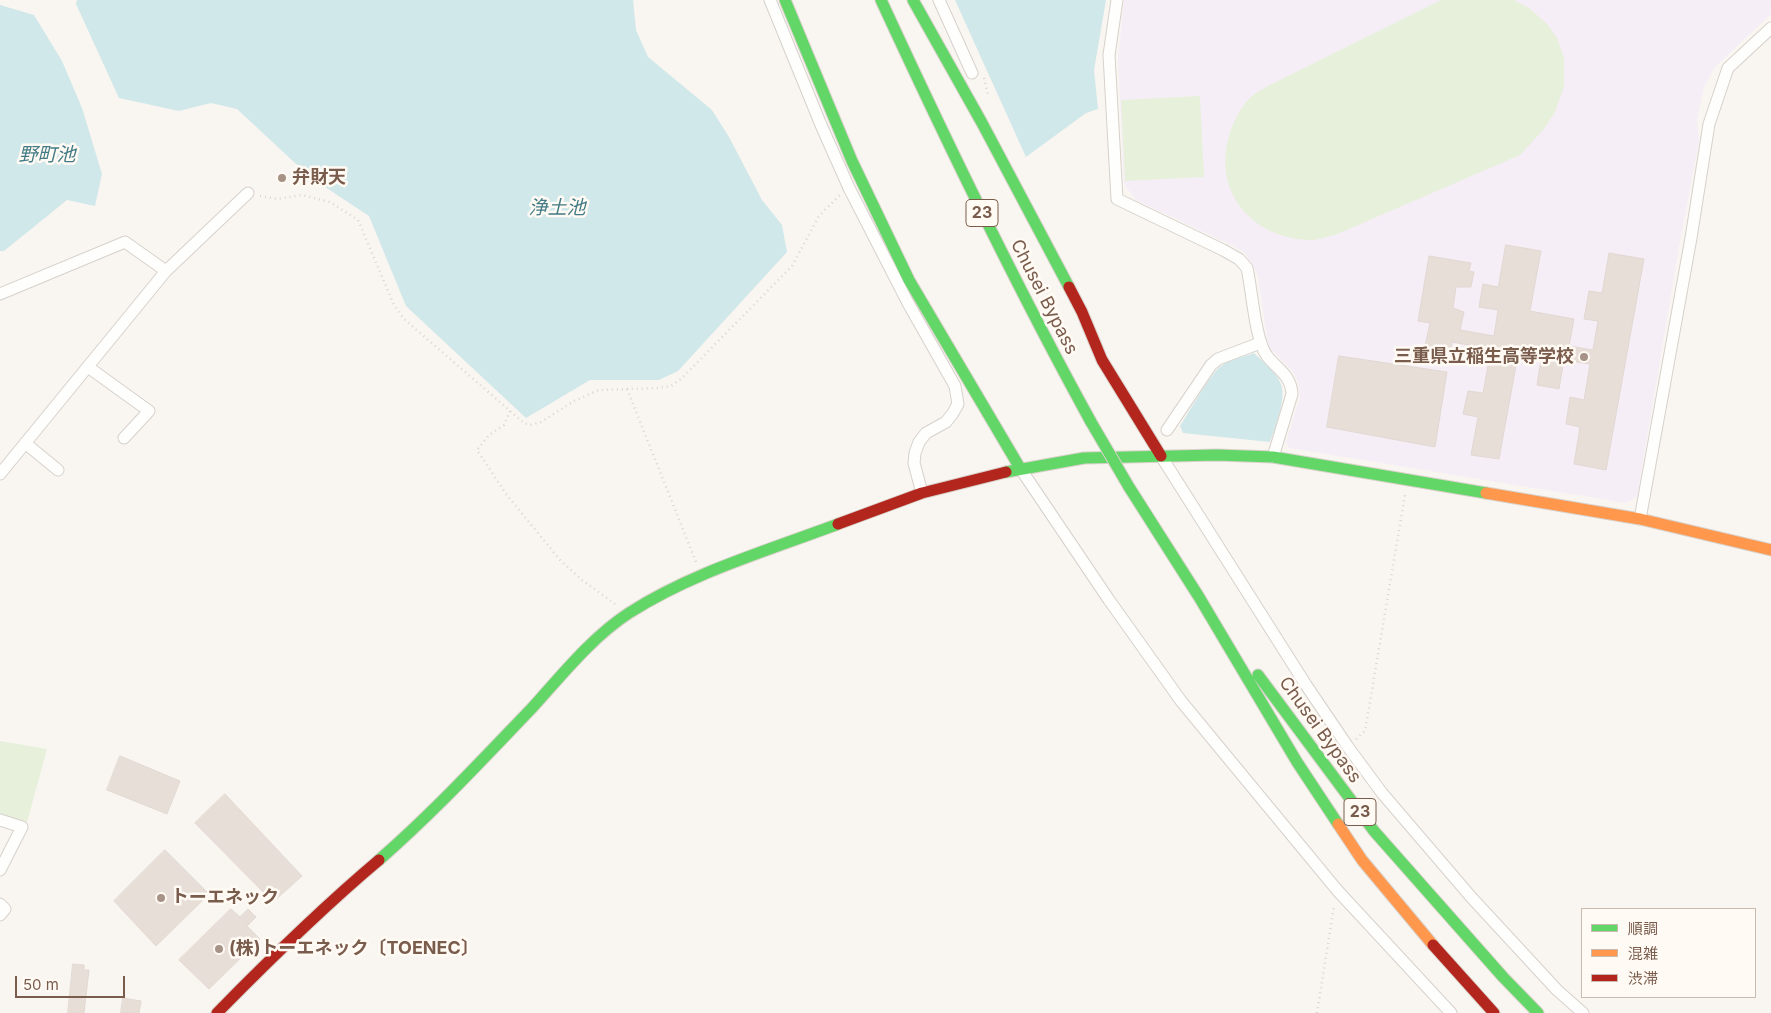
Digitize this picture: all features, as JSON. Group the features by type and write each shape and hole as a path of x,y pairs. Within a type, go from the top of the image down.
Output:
{"main road":[{"path":"785,0 852,161 908,280 1020,468"},
{"name":"Chusei Bypass","path":"882,0 953,155 1049,345 1129,487 1199,597 1297,762 1362,860 1431,943 1494,1013"},
{"path":"913,0 982,123 1082,312 1102,360 1162,456"},
{"path":"217,1013 283,946 331,901 405,837 471,772 578,658 628,614 670,590 702,575 922,493 1020,468 1084,458 1216,455 1273,457 1640,519 1771,550"},
{"name":"Chusei Bypass","path":"1199,597 1374,831 1503,977 1538,1013"}],"street":[{"path":"770,0 820,125 849,188 908,303 955,386 958,404 953,413 946,422 926,433 919,442 915,452 914,463 922,493"},
{"path":"939,0 977,74"},
{"path":"1117,0 1109,55 1117,199 1223,250 1240,260 1247,268 1260,343 1267,356 1286,374 1291,385 1292,394 1273,457"},
{"path":"1640,519 1710,124 1728,68 1771,28"},
{"path":"0,474 166,271 248,194"},
{"path":"0,294 125,242 166,271"},
{"path":"1166,430 1211,364 1260,343"},
{"path":"88,367 149,411 157,420"},
{"path":"124,438 149,411"},
{"path":"25,444 58,470"},
{"path":"1162,456 1211,536 1348,747 1382,794 1428,848 1557,990 1583,1013"},
{"path":"1020,468 1181,702 1337,890 1451,1013"},
{"path":"0,820 22,827 0,870"},
{"path":"0,904 5,909 0,915"}],"path":[{"path":"977,74 992,103"},
{"path":"248,194 278,199 302,195 330,202 358,220 394,305 404,319 524,423 530,425 540,422 574,400 599,390 671,386 681,379 792,266 819,216 825,208 849,188"},
{"path":"627,389 702,575"},
{"path":"510,411 504,425 489,435 477,450 506,494 560,560 582,580 628,614"},
{"path":"1348,747 1365,731 1408,479"},
{"path":"1317,1013 1337,890"}],"shaded area":[{"path":"1124,0 1771,0 1771,14 1715,67 1704,87 1697,120 1699,141 1679,247 1637,497 1626,503 1289,448 1286,442 1300,397 1298,382 1291,369 1268,346 1258,275 1252,264 1245,253 1233,246 1136,200 1124,184 1118,58"}],"green space":[{"path":"1441,0 1514,0 1529,8 1547,24 1557,38 1564,58 1564,87 1555,112 1544,129 1520,155 1335,235 1315,240 1291,238 1272,232 1256,222 1242,209 1232,194 1227,176 1225,157 1233,125 1248,100 1268,86"},
{"path":"1200,96 1204,177 1125,181 1121,100"},
{"path":"0,741 47,749 27,822 0,814"}],"water":[{"name":"浄土池","path":"77,0 633,0 636,30 648,57 712,110 729,137 762,200 782,225 787,252 678,371 659,380 590,380 526,418 406,306 369,216 310,177 237,109 211,103 179,111 119,98 76,4"},
{"path":"955,0 1106,0 1094,70 1098,109 1086,113 1026,157"},
{"name":"野町池","path":"0,5 34,15 62,61 82,108 102,174 95,206 67,200 4,251 0,251"},
{"path":"1254,353 1275,374 1282,388 1282,404 1270,442 1183,433 1180,426 1216,371 1229,362"}],"building":[{"name":"三重県立稲生高等学校","path":"1506,245 1541,251 1530,311 1574,319 1569,346 1593,350 1598,321 1584,319 1589,291 1602,293 1609,253 1644,259 1606,470 1574,464 1580,427 1566,424 1570,397 1584,400 1590,364 1564,360 1559,389 1537,385 1542,353 1519,349 1499,459 1471,455 1478,417 1463,414 1468,391 1483,393 1491,349 1452,342 1451,351 1425,346 1430,323 1418,321 1429,256 1471,263 1469,271 1474,272 1471,287 1456,287 1453,308 1464,312 1460,330 1494,336 1498,310 1479,307 1483,284 1498,287"},
{"path":"1339,356 1447,372 1435,447 1327,427"},
{"path":"120,756 180,781 167,814 107,790"},
{"name":"トーエネック","path":"225,794 302,876 273,902 195,823"},
{"name":"トーエネック","path":"165,850 209,894 156,946 114,901"},
{"name":"(株)トーエネック〔TOENEC〕","path":"231,909 240,917 248,909 256,917 247,926 260,939 209,989 179,960"},
{"path":"73,964 84,965 84,970 89,970 84,1013 68,1013"},
{"path":"123,998 141,1001 139,1013 121,1013"}],"traffic: fast":[{"path":"785,0 852,161 909,280 1020,468"},
{"path":"881,0 982,213 1035,318 1091,422"},
{"path":"913,0 982,123 1069,287"},
{"path":"1091,422 1129,487"},
{"path":"1006,472 1084,458 1217,455 1273,457 1486,493"},
{"path":"1129,487 1199,597 1297,762 1338,824"},
{"path":"379,860 457,786 578,657 615,623 653,599 705,574 838,524"},
{"path":"1258,675 1374,831 1503,977 1538,1013"}],"traffic: slow":[{"path":"1486,493 1640,519 1771,550"},
{"path":"1338,824 1362,860 1433,945"}],"traffic: jam":[{"path":"1069,287 1082,312 1102,360 1161,456"},
{"path":"838,524 922,493 1006,472"},
{"path":"217,1013 296,935 379,860"},
{"path":"1433,945 1494,1013"}],"place":[{"name":"弁財天","path":"282,178"},
{"name":"三重県立稲生高等学校","path":"1584,357"},
{"name":"トーエネック","path":"161,898"},
{"name":"(株)トーエネック〔TOENEC〕","path":"219,949"}]}
